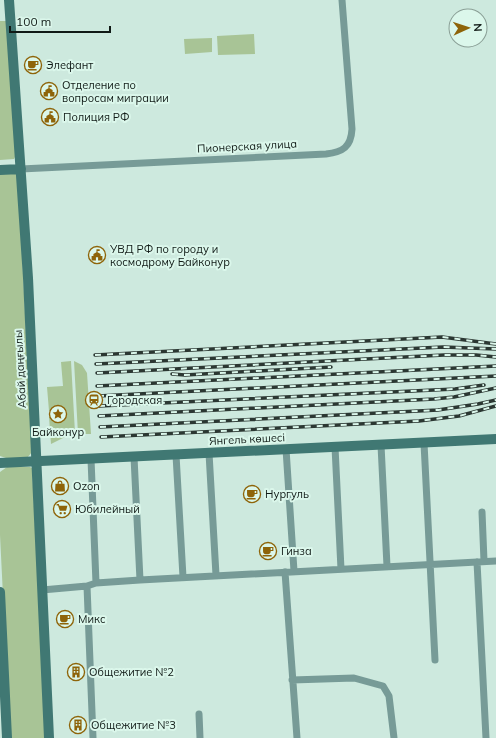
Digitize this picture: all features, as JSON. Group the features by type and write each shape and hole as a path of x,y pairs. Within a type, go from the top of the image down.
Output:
{"main road":[{"name":"Абай даңғылы","path":"9,0 29,284 48,738"},
{"name":"Пионерская улица","path":"0,170 21,169"},
{"name":"Янгель көшесі","path":"0,463 496,439"},
{"path":"0,592 6,738"}],"street":[{"name":"Пионерская улица","path":"21,169 326,154 341,150 350,142 352,129 342,0"},
{"path":"424,443 435,660"},
{"path":"381,445 387,566"},
{"path":"335,447 341,569"},
{"path":"286,449 294,571"},
{"path":"209,453 216,575"},
{"path":"176,455 183,577"},
{"path":"134,457 140,580"},
{"path":"91,459 96,583"},
{"path":"482,512 481,561 486,738"},
{"path":"42,590 87,586 96,583 183,577 496,561"},
{"path":"285,572 296,738"},
{"path":"87,586 93,738"},
{"path":"292,680 354,678 383,686 389,696 394,738"},
{"path":"199,714 200,738"}],"green space":[{"path":"0,21 8,21 16,155 14,159 0,160"},
{"path":"254,34 255,54 218,55 217,36"},
{"path":"212,38 212,52 185,54 184,39"},
{"path":"15,173 18,175 32,452 27,458 6,458 0,456 0,174"},
{"path":"71,361 75,433 51,444 49,417 54,416 56,419 60,419 63,417 63,411 59,408 53,412 49,411 47,387 63,386 61,362"},
{"path":"74,361 82,365 87,373 91,434 78,434"},
{"path":"7,467 32,468 46,738 10,738 0,535 0,472"}],"railway":[{"path":"95,355 442,337 496,344"},
{"path":"96,364 443,347 496,349"},
{"path":"97,373 444,355 476,355 496,357"},
{"path":"97,386 496,366"},
{"path":"172,374 185,375 331,367"},
{"path":"98,396 496,376"},
{"path":"99,406 455,389 484,385"},
{"path":"99,416 434,399 454,397 496,388"},
{"path":"100,427 438,410 496,400"},
{"path":"101,437 419,421 459,416 496,406"}],"place":[{"name":"Элефант","path":"33,65"},
{"name":"Отделение по вопросам миграции","path":"49,91"},
{"name":"Полиция РФ","path":"50,117"},
{"name":"УВД РФ по городу и космодрому Байконур","path":"97,255"},
{"name":"Городская","path":"94,400"},
{"name":"Байконур","path":"58,414"},
{"name":"Ozon","path":"60,486"},
{"name":"Нургуль","path":"252,494"},
{"name":"Юбилейный","path":"62,509"},
{"name":"Гинза","path":"268,551"},
{"name":"Микс","path":"65,619"},
{"name":"Общежитие №2","path":"76,672"},
{"name":"Общежитие №3","path":"78,725"}]}
